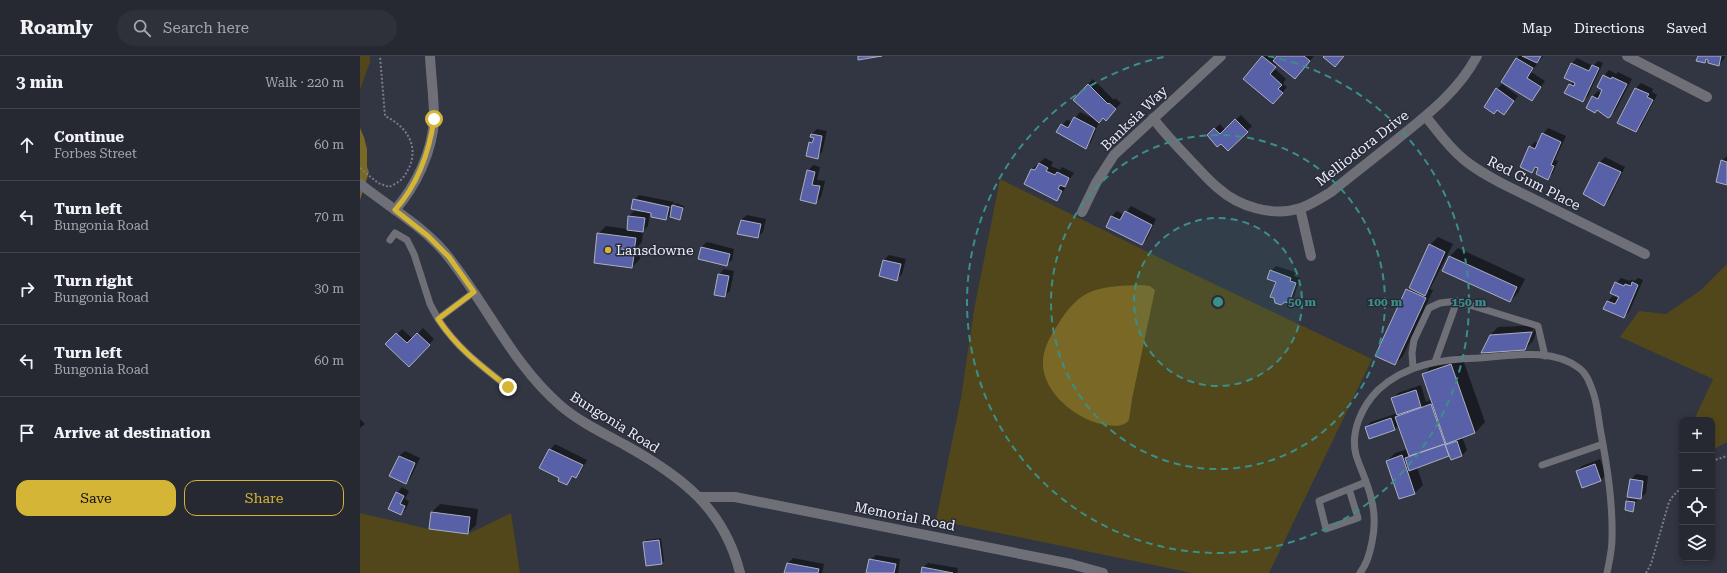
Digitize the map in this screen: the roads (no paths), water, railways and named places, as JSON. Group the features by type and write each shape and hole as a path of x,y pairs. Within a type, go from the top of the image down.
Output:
{"street":[{"path":"395,210 408,196 419,173 432,135 434,119 430,56"},
{"name":"Banksia Way","path":"1082,212 1096,183 1114,155 1221,56"},
{"name":"Melliodora Drive","path":"1153,118 1205,176 1218,189 1233,199 1249,206 1270,211 1300,208 1315,202 1331,192 1426,116 1457,86 1477,56"},
{"path":"1627,56 1707,97"},
{"name":"Red Gum Place","path":"1426,116 1445,141 1461,157 1480,171 1503,184 1645,254"},
{"name":"Bungonia Road","path":"360,184 428,236 449,257 533,379 561,406 595,429 660,466 681,480 700,497 719,521 731,543 740,573"},
{"path":"1300,208 1311,256"},
{"name":"Memorial Road","path":"700,497 735,496 1056,561 1103,573"}],"lane":[{"path":"390,240 395,233 407,240 414,254 430,304 449,335 473,360 508,387"},
{"path":"438,319 474,292"},
{"path":"1435,362 1457,301"},
{"path":"1413,368 1412,353 1414,340 1429,308 1440,303 1457,301 1538,326 1545,356"},
{"path":"1360,573 1367,562 1374,533 1374,512 1366,482 1356,454 1354,440 1361,414 1368,402 1378,390 1400,373 1426,363 1461,359 1545,356 1567,361 1579,368 1587,376 1593,390 1603,444 1612,516 1612,541 1607,573"},
{"path":"1542,466 1603,444"},
{"path":"1349,489 1358,518 1326,529 1319,501 1366,482"}],"place":[{"name":"Lansdowne","path":"608,250"}]}
